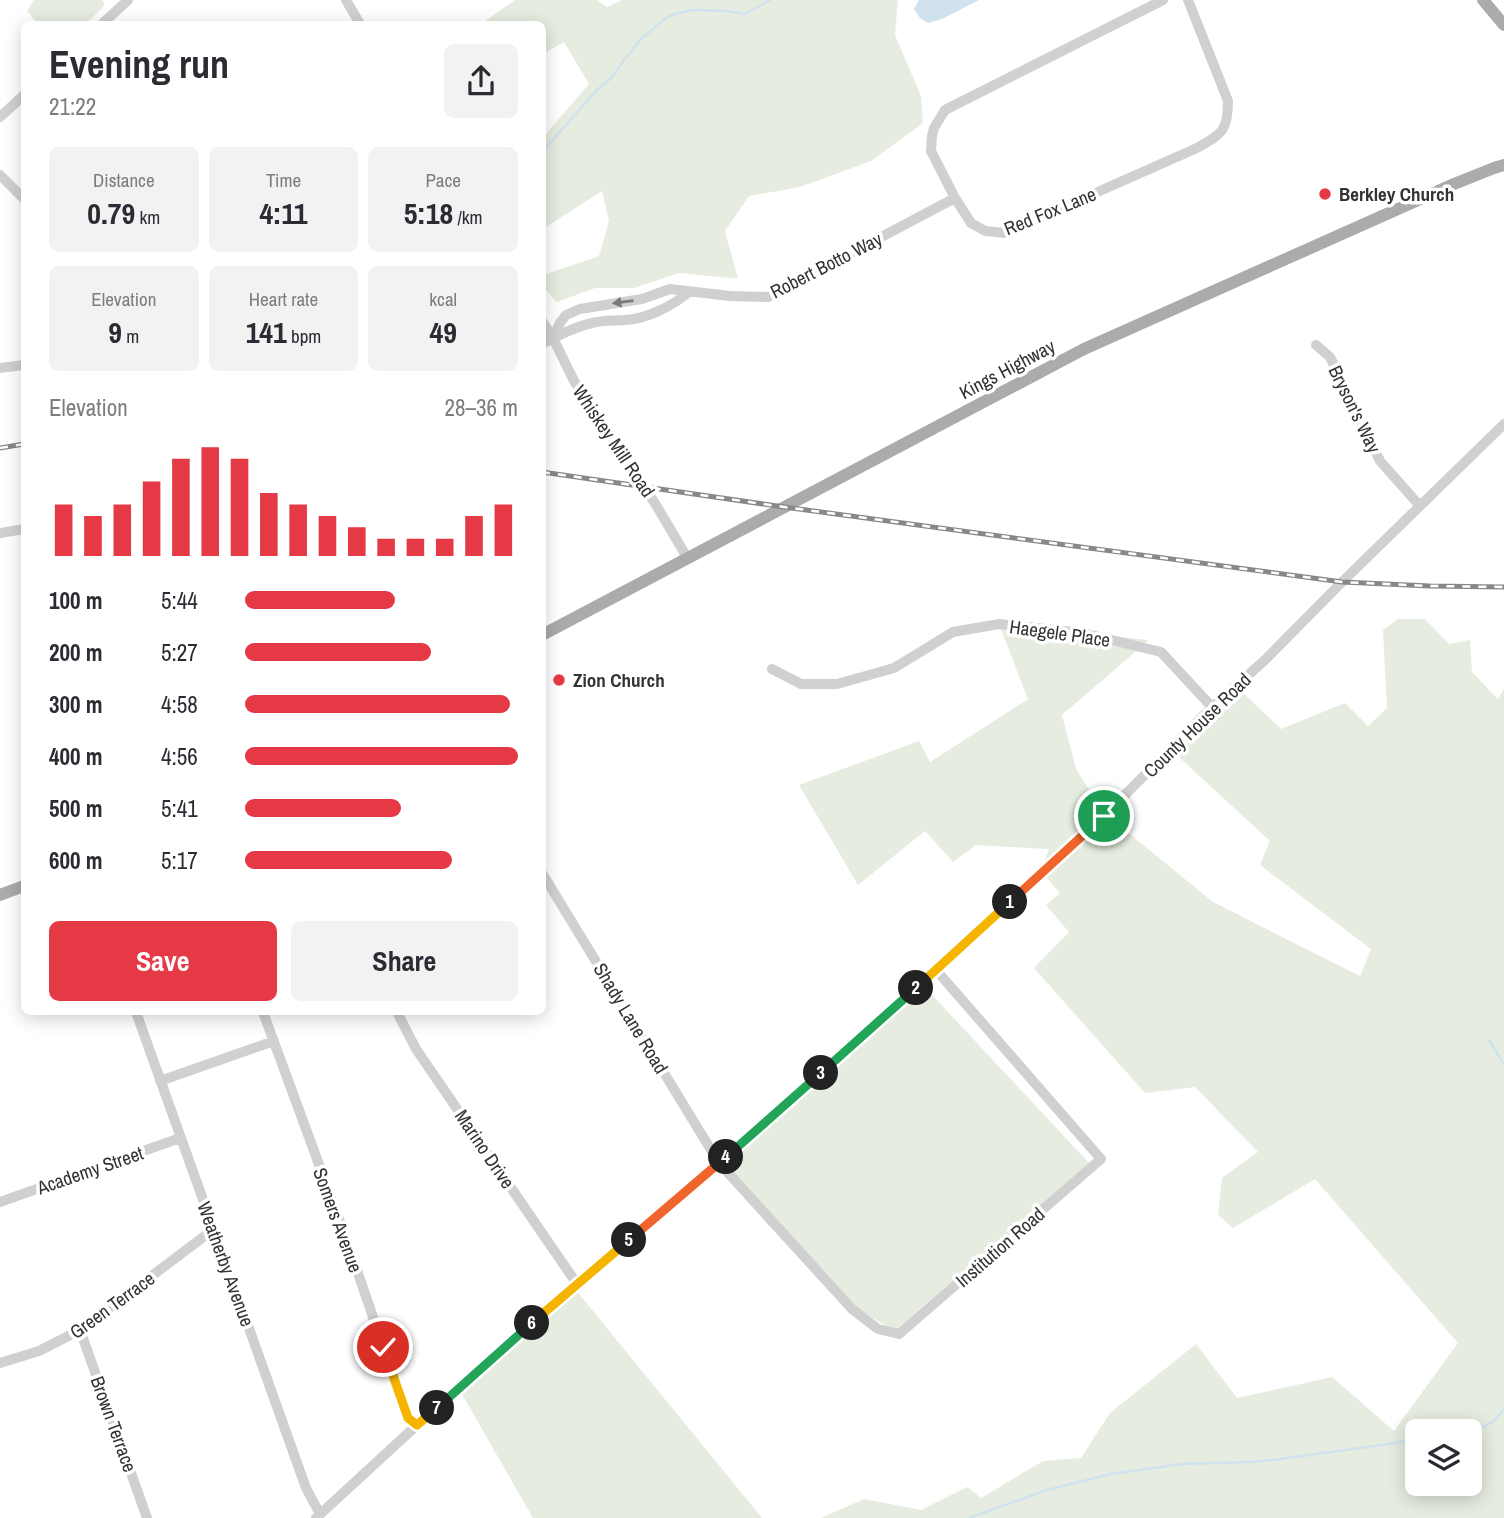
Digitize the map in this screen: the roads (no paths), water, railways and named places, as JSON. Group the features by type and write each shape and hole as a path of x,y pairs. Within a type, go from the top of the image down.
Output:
{"main road":[{"path":"1483,0 1504,25"},
{"name":"Kings Highway","path":"546,633 1084,349 1454,184 1504,166"},
{"path":"0,895 21,887"}],"street":[{"path":"105,21 128,0"},
{"path":"346,0 358,21"},
{"name":"Red Fox Lane","path":"1163,0 945,110 934,128 931,151 971,223 985,231 1005,233 1219,136 1224,128 1228,101 1188,0"},
{"path":"0,117 21,98"},
{"path":"0,175 21,196"},
{"name":"Robert Botto Way","path":"553,338 566,316 580,309 642,299 670,289 768,297 955,198"},
{"path":"546,342 591,323 641,317 670,305 689,292"},
{"name":"Whiskey Mill Road","path":"546,327 574,381 656,505 688,559"},
{"name":"Bryson's Way","path":"1316,345 1330,357 1380,461 1420,506"},
{"path":"0,368 21,365"},
{"name":"County House Road","path":"318,1516 417,1425 936,970 1104,816 1212,707 1265,660 1504,424"},
{"path":"0,533 21,530"},
{"name":"Haegele Place","path":"772,669 801,684 837,684 894,668 953,632 999,624 1083,633 1161,652 1212,707"},
{"name":"Shady Lane Road","path":"546,880 719,1163"},
{"name":"Institution Road","path":"719,1163 852,1309 878,1329 899,1334 1101,1159 936,970"},
{"name":"Weatherby Avenue","path":"137,1015 318,1516"},
{"name":"Somers Avenue","path":"264,1015 408,1418 417,1425"},
{"name":"Marino Drive","path":"399,1015 416,1049 577,1284"},
{"path":"160,1082 274,1041"},
{"name":"Academy Street","path":"0,1202 180,1138"},
{"name":"Green Terrace","path":"0,1363 38,1351 80,1330 214,1229"},
{"name":"Brown Terrace","path":"80,1330 147,1518"}],"water":[{"path":"919,0 979,0 942,19 928,23 920,18 914,9"}],"waterway":[{"path":"546,147 596,91 613,76 641,39 667,17 692,10 745,14 770,0"},
{"path":"1489,1040 1504,1064"},
{"path":"1482,1427 1494,1421 1504,1409"},
{"path":"969,1518 1047,1490 1111,1474 1182,1464 1273,1460 1405,1441"}],"railway":[{"path":"0,448 21,444"},
{"path":"546,473 1342,582 1504,587"}],"place":[{"name":"Berkley Church","path":"1325,194"},
{"name":"Zion Church","path":"559,680"}]}
